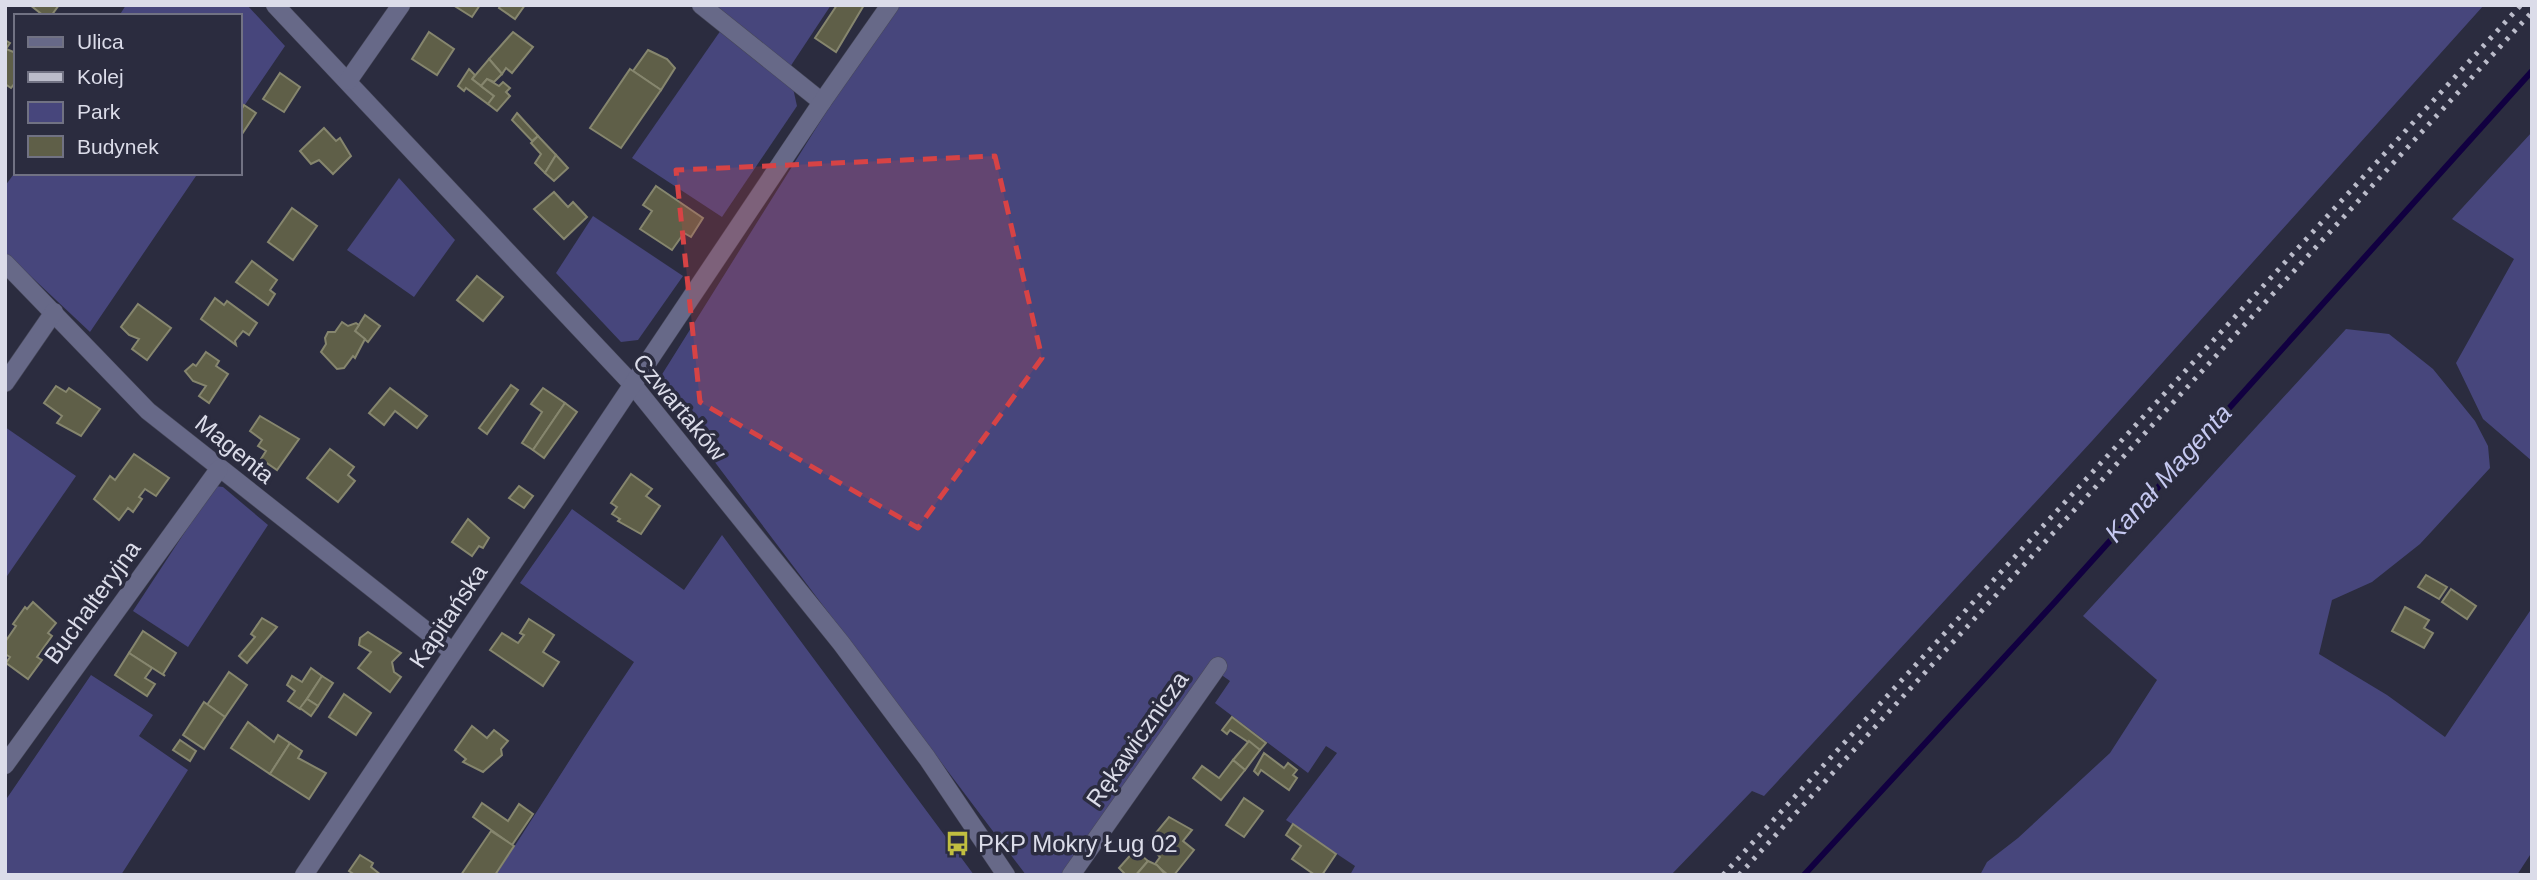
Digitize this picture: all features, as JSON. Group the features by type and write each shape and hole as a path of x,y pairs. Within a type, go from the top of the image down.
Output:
{"street":[{"name":"Czwartaków","path":"275,5 633,385 841,643 927,758 1006,875"},
{"path":"348,81 401,5"},
{"path":"701,5 822,102"},
{"name":"Kapitańska","path":"304,875 822,102 890,5"},
{"name":"Magenta","path":"5,263 148,411 453,652"},
{"path":"5,383 54,312"},
{"name":"Buchalteryjna","path":"5,765 219,469"},
{"name":"Rękawicznicza","path":"1071,875 1218,666"}],"highlighted area":[{"path":"995,156 1042,358 918,528 700,402 676,170"}],"green space":[{"path":"126,5 247,5 285,46 242,109 242,14 120,14"},
{"path":"712,5 831,5 790,67"},
{"path":"893,5 2484,5 2092,441 1764,796 1752,791 1671,875 1350,875 1355,866 1286,820 1337,753 1326,746 1308,773 1215,703 1230,681 1209,666 1063,875 1026,875 656,384"},
{"path":"721,30 793,88 797,106 722,217 632,158"},
{"path":"2532,132 2532,461 2483,419 2456,363 2514,259 2452,219"},
{"path":"14,174 197,175 90,332 5,252 5,186"},
{"path":"399,178 455,240 414,297 347,250"},
{"path":"593,216 683,276 638,340 621,342 556,273"},
{"path":"2346,329 2389,334 2433,369 2475,421 2488,446 2490,468 2420,544 2372,582 2332,600 2319,654 2387,695 2445,737 2532,608 2532,852 2517,875 1980,875 1987,862 2018,838 2110,753 2157,680 2083,616"},
{"path":"5,427 76,476 5,579"},
{"path":"215,486 223,487 268,525 188,647 133,611"},
{"path":"572,509 684,590 722,535 974,875 496,875 634,662 520,583"},
{"path":"91,675 153,715 139,736 188,770 121,875 5,875 5,801"}],"building":[{"path":"30,5 59,5 52,14 41,14"},
{"path":"453,5 480,5 472,17"},
{"path":"501,5 525,5 515,19 499,8"},
{"path":"837,5 864,5 836,52 815,38"},
{"path":"429,32 454,49 437,75 412,59"},
{"path":"513,32 533,47 512,73 506,68 502,74 489,59"},
{"path":"5,40 10,43 6,49 14,52 14,84 11,88 5,84"},
{"path":"648,50 667,59 675,68 661,90 633,71"},
{"path":"489,59 502,74 494,82 487,79 481,86 472,79"},
{"path":"469,69 475,75 472,79 494,96 488,104 466,88 464,91 458,86"},
{"path":"630,69 661,90 621,148 590,128"},
{"path":"280,73 300,87 284,112 263,99"},
{"path":"487,79 499,86 503,82 510,88 506,92 510,96 497,111 488,104 494,96 481,86"},
{"path":"244,105 256,113 242,134"},
{"path":"517,113 538,136 532,141 512,120"},
{"path":"324,128 336,141 340,138 351,156 333,174 319,160 311,164 300,151"},
{"path":"538,136 556,155 545,173 535,163 541,154 531,143"},
{"path":"556,155 568,168 554,181 545,173"},
{"path":"656,186 703,218 691,237 684,233 672,250 640,229 652,211 643,205"},
{"path":"554,192 568,207 573,202 587,217 564,239 534,209"},
{"path":"292,208 317,226 293,260 268,242"},
{"path":"252,261 277,280 270,290 275,294 268,305 236,282"},
{"path":"477,276 503,297 483,321 457,300"},
{"path":"215,298 224,305 227,301 257,323 249,335 243,331 235,341 236,345 201,319"},
{"path":"138,304 171,328 147,360 132,349 139,339 129,335 121,327"},
{"path":"365,315 380,326 368,342 355,331"},
{"path":"342,322 348,326 356,323 359,325 355,331 365,339 355,358 353,356 344,368 337,369 321,352 328,332 335,332"},
{"path":"206,352 219,361 216,366 228,374 209,403 199,396 206,386 193,381 185,371 193,364 196,366"},
{"path":"511,385 518,390 487,434 479,428"},
{"path":"56,386 66,392 69,388 100,409 81,436 57,423 62,416 44,403"},
{"path":"390,388 427,416 417,428 395,411 384,425 369,413"},
{"path":"543,388 565,403 533,450 522,443 542,412 531,404"},
{"path":"565,403 577,412 544,458 533,450"},
{"path":"260,416 299,439 277,470 261,459 266,451 258,446 262,440 250,431"},
{"path":"330,449 354,467 348,475 355,481 338,502 307,478"},
{"path":"134,454 169,478 156,496 145,489 133,512 128,508 119,520 94,499 110,476 115,480"},
{"path":"631,474 652,489 646,496 660,506 641,534 618,521 620,519 612,514 617,507 611,503"},
{"path":"519,486 533,496 524,508 509,498"},
{"path":"468,519 489,538 483,548 479,546 472,556 452,542"},
{"path":"2426,575 2447,587 2439,599 2418,587"},
{"path":"2451,589 2476,606 2467,619 2442,602"},
{"path":"33,602 56,623 48,633 52,636 37,657 42,660 28,679 6,663 10,657 5,654 5,642 16,626 13,624 25,607 27,609"},
{"path":"2405,607 2429,620 2424,628 2433,633 2424,648 2392,631"},
{"path":"262,618 277,627 247,663 239,656 255,637 251,634"},
{"path":"529,619 554,635 543,652 559,662 543,686 490,650 502,633 518,643 524,635 520,633"},
{"path":"143,631 176,653 163,674 165,676 129,653"},
{"path":"368,632 401,653 392,662 394,672 401,677 390,692 358,668 371,652 359,645 360,638"},
{"path":"129,653 152,668 145,678 155,684 147,696 115,675"},
{"path":"311,668 322,676 300,709 288,701 295,691 287,685 292,676 302,682"},
{"path":"229,672 247,685 225,717 207,705"},
{"path":"322,676 333,683 318,706 307,699"},
{"path":"344,694 371,713 356,735 329,717"},
{"path":"307,699 318,706 311,716 300,708"},
{"path":"204,702 225,717 204,749 183,735"},
{"path":"1232,717 1266,743 1260,750 1230,730 1227,734 1222,730"},
{"path":"248,722 274,742 278,735 290,743 270,774 231,748"},
{"path":"472,726 487,738 494,730 508,741 501,749 502,755 483,772 463,762 466,759 455,750"},
{"path":"180,740 196,751 190,761 173,750"},
{"path":"1249,741 1260,750 1245,770 1233,760"},
{"path":"290,743 302,751 298,758 326,773 309,799 270,774"},
{"path":"1264,753 1284,768 1288,763 1297,770 1293,775 1297,778 1289,790 1261,770 1258,775 1254,771"},
{"path":"1233,760 1245,770 1221,800 1193,778 1202,766 1219,778"},
{"path":"1244,798 1263,811 1244,837 1226,825"},
{"path":"482,803 508,821 519,804 533,814 512,845 473,817"},
{"path":"1169,817 1192,830 1183,841 1194,850 1174,875 1168,875 1155,864 1160,857 1155,852 1159,847 1150,840"},
{"path":"1293,824 1336,854 1322,875 1315,875 1292,859 1301,846 1286,835"},
{"path":"491,831 514,846 495,875 461,875"},
{"path":"1135,850 1148,861 1136,875 1126,875 1119,868"},
{"path":"360,855 373,863 371,867 381,875 355,875 349,871"},
{"path":"1148,861 1157,865 1166,875 1136,875"}],"waterway":[{"name":"Kanał Magenta","path":"1804,875 2055,602 2532,71"}],"railway":[{"path":"1723,875 2521,5"},
{"path":"1739,875 2532,12"}],"place":[{"name":"PKP Mokry Ług 02","path":"958,843"}]}
